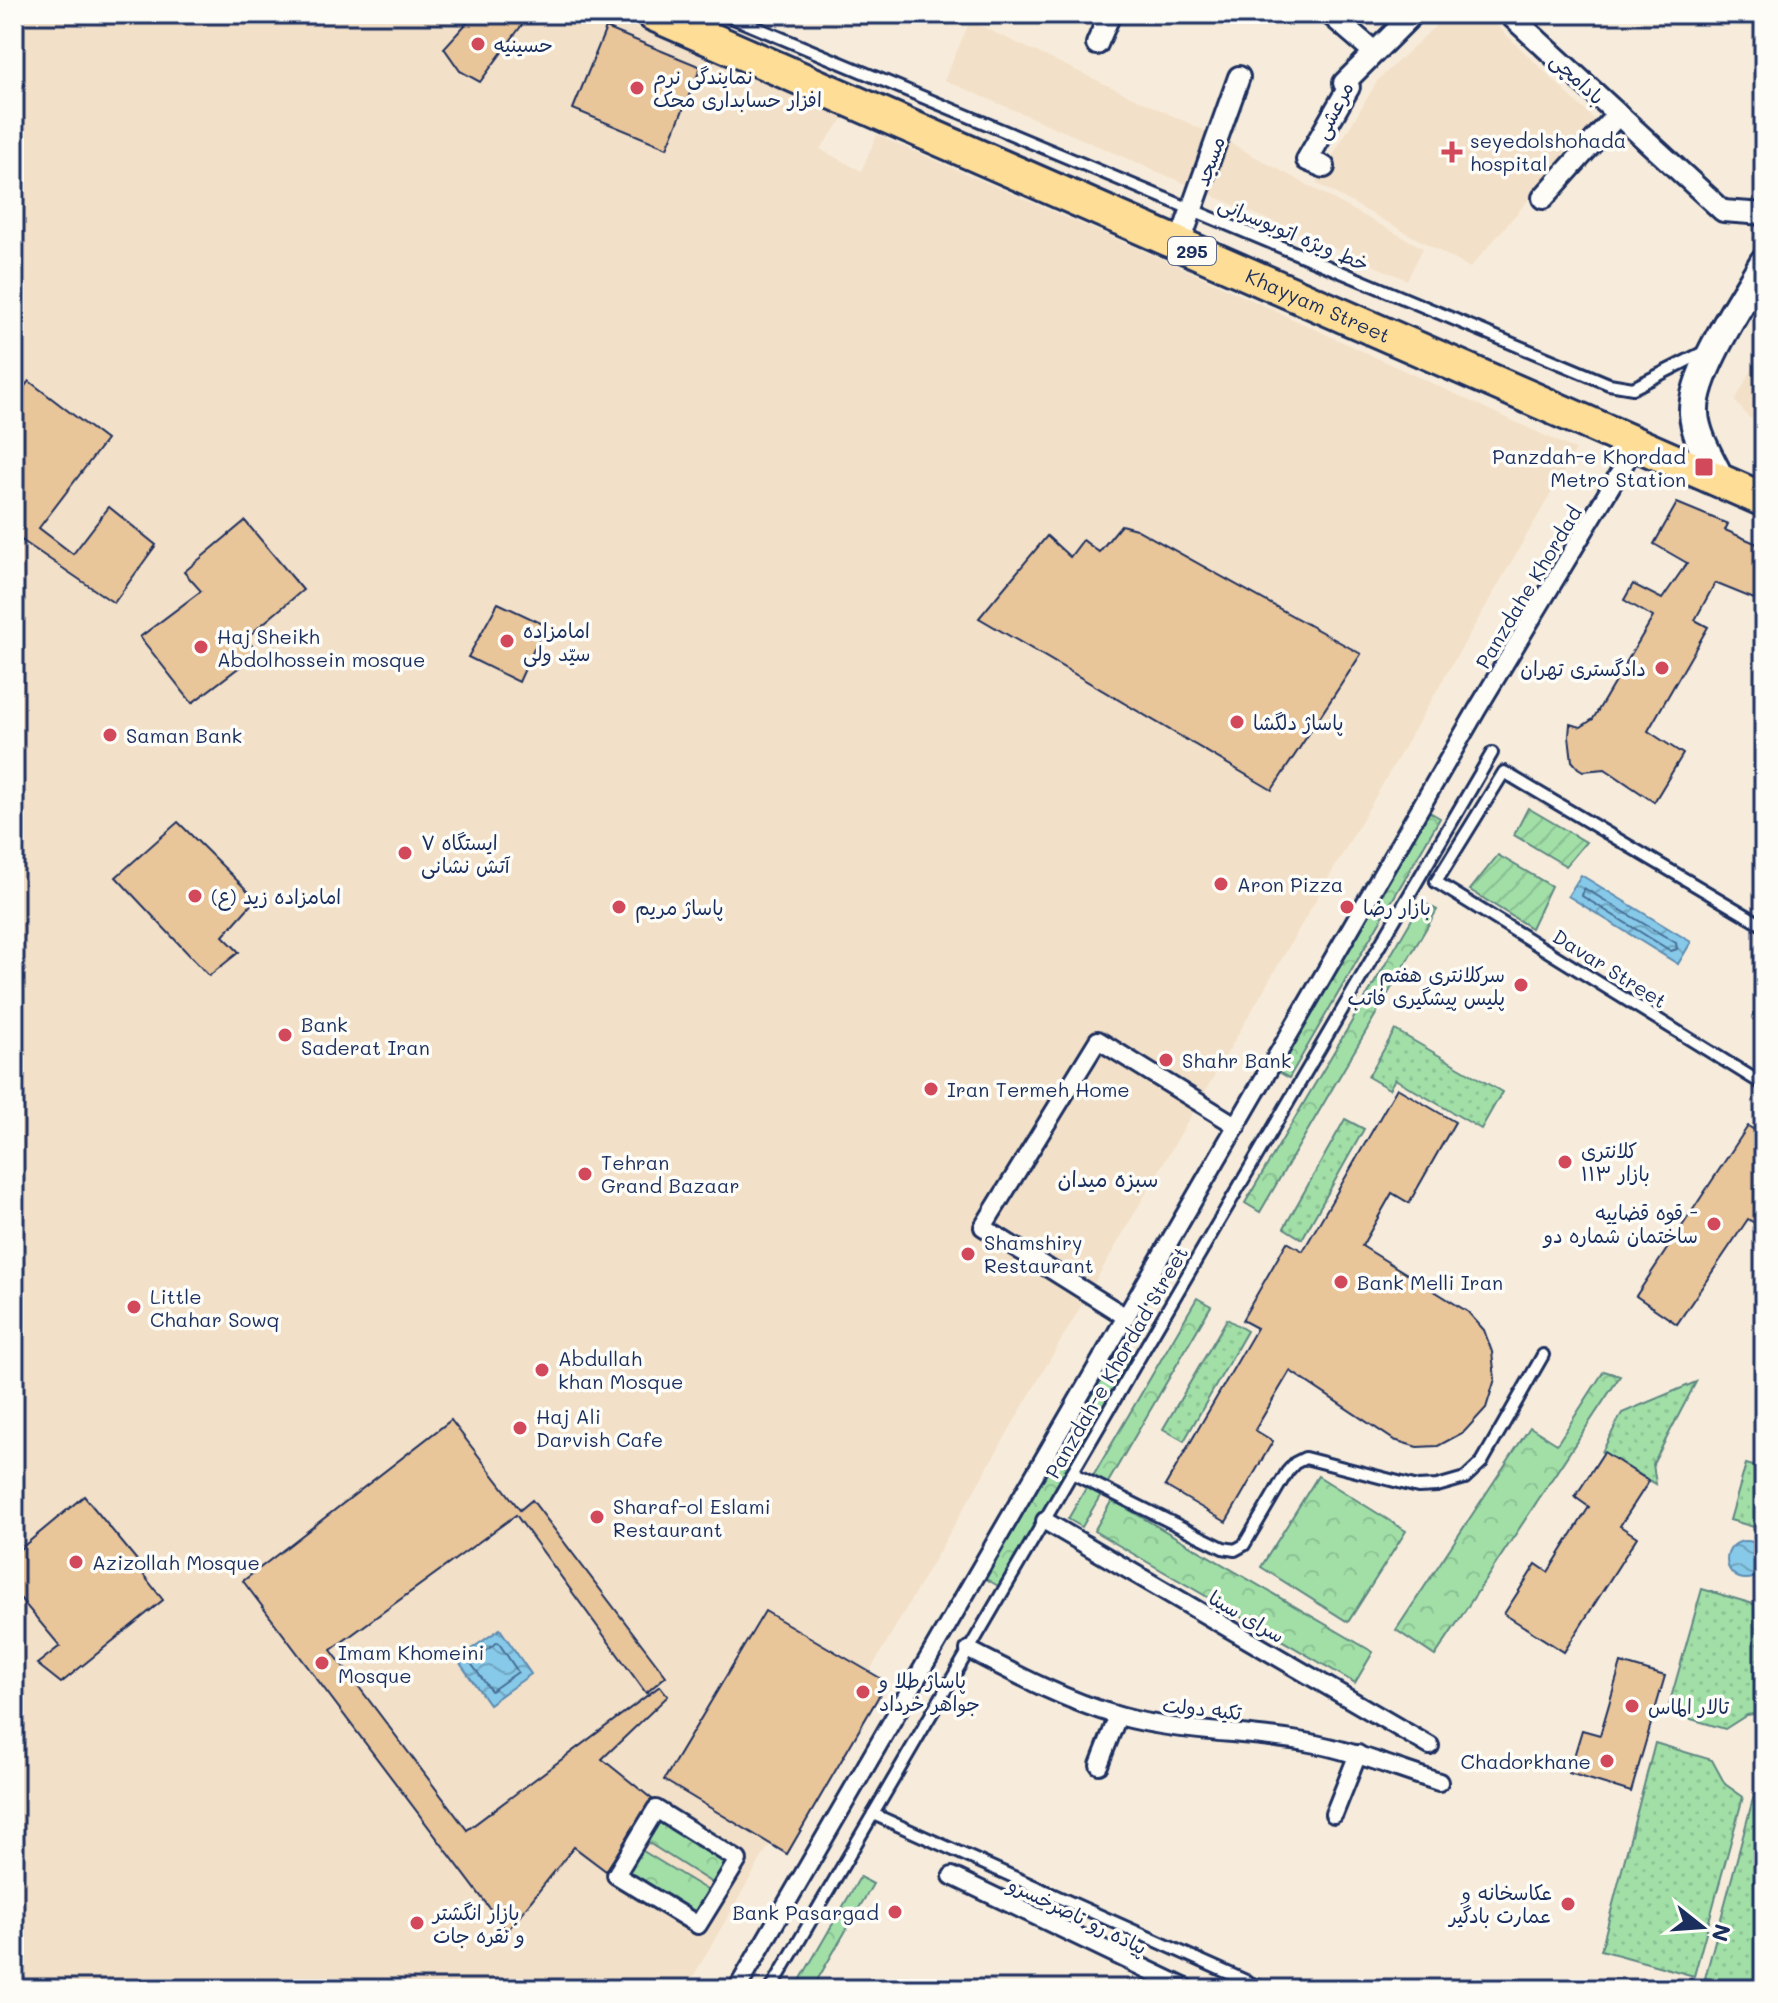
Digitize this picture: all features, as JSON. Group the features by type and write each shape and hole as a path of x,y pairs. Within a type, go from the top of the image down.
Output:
{"main road":[{"name":"Khayyam Street","path":"653,14 1764,500"},
{"path":"1721,482 1697,430 1695,397 1716,346 1764,263"}],"street":[{"path":"1097,44 1110,14"},
{"path":"1330,14 1371,63"},
{"name":"مرعشی","path":"1315,163 1349,87 1344,83 1371,63 1413,14"},
{"name":"بادامچی","path":"1509,14 1723,211 1741,215 1764,214"},
{"name":"مسجد","path":"1179,245 1239,77"},
{"path":"1543,198 1618,114"},
{"name":"Panzdahe Khordad","path":"737,1989 1478,708 1636,445"},
{"path":"1126,1317 983,1227 1098,1040 1237,1126"},
{"name":"سرای سینا","path":"1045,1521 1430,1746"},
{"name":"تکیه دولت","path":"969,1650 1063,1695 1118,1716 1183,1730 1237,1731 1358,1754 1439,1782"},
{"path":"1099,1765 1118,1716"},
{"path":"1334,1814 1358,1754"},
{"path":"656,1809 738,1860 698,1925 616,1875 636,1842 656,1809"},
{"name":"پیاده رو ناصرخسرو","path":"952,1876 1188,1989"}],"lane":[{"name":"خط ویژه اتوبوسرانی","path":"724,14 1620,387 1644,384 1716,346"},
{"name":"Panzdah-e Khordad Street","path":"771,1989 1492,753"},
{"path":"1416,883 1436,882 1504,772 1764,926"},
{"name":"Davar Street","path":"1436,882 1764,1085"},
{"path":"1072,1473 1223,1548 1235,1550 1244,1545 1287,1472 1305,1458 1418,1487 1437,1486 1465,1478 1482,1462 1543,1355"},
{"path":"873,1814 1264,1989"}],"shaded area":[{"name":"Tehran Grand Bazaar","path":"14,14 607,14 844,118 820,149 861,171 877,135 1176,265 1576,450 686,1989 14,1989"},
{"name":"seyedolshohada hospital","path":"1448,14 1485,14 1596,121 1470,268 1316,183 1378,80"},
{"path":"970,21 1214,135 1195,188 944,80"},
{"path":"1221,138 1423,248 1407,280 1202,191"},
{"path":"1764,347 1764,425 1748,417 1735,401"}],"green space":[{"path":"1528,808 1586,842 1566,866 1514,835"},
{"path":"1428,811 1440,818 1289,1078 1277,1071"},
{"path":"1498,855 1551,886 1531,928 1470,890"},
{"path":"1422,902 1437,910 1260,1212 1245,1203"},
{"path":"1395,1030 1502,1092 1481,1129 1395,1079 1389,1089 1368,1077"},
{"path":"1345,1119 1364,1129 1302,1239 1284,1228"},
{"path":"1197,1298 1211,1306 1082,1527 1068,1519"},
{"path":"1227,1319 1247,1331 1184,1441 1163,1429"},
{"path":"1119,1345 1133,1353 1000,1587 986,1579"},
{"path":"1604,1371 1620,1376 1435,1656 1396,1630 1530,1427 1557,1444"},
{"path":"1696,1382 1653,1464 1656,1484 1602,1452 1622,1413"},
{"path":"1746,1464 1764,1469 1764,1530 1730,1520"},
{"path":"1318,1476 1406,1531 1348,1622 1261,1567"},
{"path":"1112,1500 1373,1652 1355,1683 1094,1531"},
{"path":"1702,1589 1764,1607 1764,1700 1760,1713 1747,1715 1725,1729 1667,1712"},
{"path":"1655,1743 1712,1760 1725,1784 1743,1797 1694,1976 1601,1950"},
{"path":"1754,1795 1764,1796 1764,1989 1748,1989 1705,1978"},
{"path":"660,1815 733,1861 717,1886 644,1840"},
{"path":"638,1848 712,1893 697,1918 623,1874"},
{"path":"860,1877 873,1884 812,1989 795,1989"}],"water":[{"path":"1581,875 1691,942 1678,964 1568,896"},
{"path":"1746,1541 1759,1547 1765,1560 1759,1573 1746,1579 1733,1573 1727,1560 1733,1547"},
{"path":"500,1629 531,1674 489,1704 457,1659"}],"building":[{"name":"حسینیه","path":"475,14 530,14 480,82 460,71 444,48"},
{"name":"نمایندگی نرم افزار حسابداری محک","path":"606,28 701,67 667,148 573,109"},
{"path":"29,381 106,440 39,528 73,554 109,507 156,545 114,603 14,535 14,400"},
{"path":"1677,503 1728,524 1725,530 1764,547 1764,603 1715,583 1695,620 1708,627 1648,731 1683,754 1654,802 1605,769 1583,771 1578,768 1572,761 1569,736 1570,724 1581,727 1593,719 1653,617 1624,600 1633,584 1662,599 1687,563 1654,544"},
{"path":"245,521 303,590 246,638 258,653 192,703 140,637 201,591 184,572"},
{"name":"پاساژ دلگشا","path":"1121,525 1136,529 1361,654 1272,790 979,618 1047,536 1070,557 1083,540 1099,552"},
{"name":"امامزاده سیّد ولی","path":"498,603 545,625 519,682 468,657"},
{"path":"178,822 256,899 223,936 239,952 209,976 116,877"},
{"name":"Bank Melli Iran","path":"1397,1088 1455,1122 1409,1203 1392,1193 1362,1246 1468,1312 1484,1330 1492,1352 1495,1379 1486,1408 1464,1432 1438,1446 1417,1447 1394,1440 1290,1371 1255,1430 1273,1441 1226,1522 1165,1486 1257,1328 1242,1320 1287,1242 1303,1251"},
{"name":"قوه قضاییه - ساختمان شماره دو","path":"1748,1126 1764,1136 1764,1229 1748,1219 1677,1324 1636,1296"},
{"name":"Imam Khomeini Mosque","path":"451,1420 520,1510 532,1500 666,1676 646,1693 516,1515 331,1650 467,1830 660,1686 668,1696 602,1759 652,1799 606,1871 574,1847 507,1931 243,1581"},
{"path":"1604,1452 1649,1481 1620,1526 1637,1537 1564,1652 1504,1614 1536,1564 1548,1572 1589,1507 1575,1497"},
{"name":"Azizollah Mosque","path":"84,1496 145,1570 142,1573 163,1600 61,1683 37,1664 60,1646 14,1591 14,1554"},
{"path":"765,1611 887,1682 787,1854 664,1780"},
{"path":"1621,1663 1665,1676 1631,1792 1569,1773 1582,1730 1600,1735"}],"place":[{"name":"حسینیه","path":"478,44"},
{"name":"نمایندگی نرم افزار حسابداری محک","path":"637,88"},
{"name":"seyedolshohada hospital","path":"1452,152"},
{"name":"Panzdah-e Khordad Metro Station","path":"1704,467"},
{"name":"امامزاده سیّد ولی","path":"507,641"},
{"name":"Haj Sheikh Abdolhossein mosque","path":"201,647"},
{"name":"دادگستری تهران","path":"1662,668"},
{"name":"پاساژ دلگشا","path":"1237,722"},
{"name":"Saman Bank","path":"110,735"},
{"name":"ایستگاه ۷ آتش نشانی","path":"405,853"},
{"name":"Aron Pizza","path":"1221,884"},
{"name":"امامزاده زید (ع)","path":"195,896"},
{"name":"پاساژ مریم","path":"619,907"},
{"name":"بازار رضا","path":"1347,907"},
{"name":"سرکلانتری هفتم پلیس پیشگیری فاتب","path":"1521,985"},
{"name":"Bank Saderat Iran","path":"285,1035"},
{"name":"Shahr Bank","path":"1166,1060"},
{"name":"Iran Termeh Home","path":"931,1089"},
{"name":"کلانتری ۱۱۳ بازار","path":"1565,1162"},
{"name":"Tehran Grand Bazaar","path":"585,1174"},
{"name":"قوه قضاییه - ساختمان شماره دو","path":"1714,1224"},
{"name":"Shamshiry Restaurant","path":"968,1254"},
{"name":"Bank Melli Iran","path":"1341,1282"},
{"name":"Little Chahar Sowq","path":"134,1307"},
{"name":"Abdullah khan Mosque","path":"542,1370"},
{"name":"Haj Ali Darvish Cafe","path":"520,1428"},
{"name":"Sharaf-ol Eslami Restaurant","path":"597,1517"},
{"name":"Azizollah Mosque","path":"76,1562"},
{"name":"Imam Khomeini Mosque","path":"322,1663"},
{"name":"پاساژ طلا و جواهر خرداد","path":"863,1692"},
{"name":"تالار الماس","path":"1632,1706"},
{"name":"Chadorkhane","path":"1607,1761"},
{"name":"عکاسخانه و عمارت بادگیر","path":"1568,1904"},
{"name":"Bank Pasargad","path":"895,1912"},
{"name":"بازار انگشتر و نقره‌ جات","path":"417,1923"}],"district":[{"name":"سبزه میدان","path":"1108,1178"}]}
